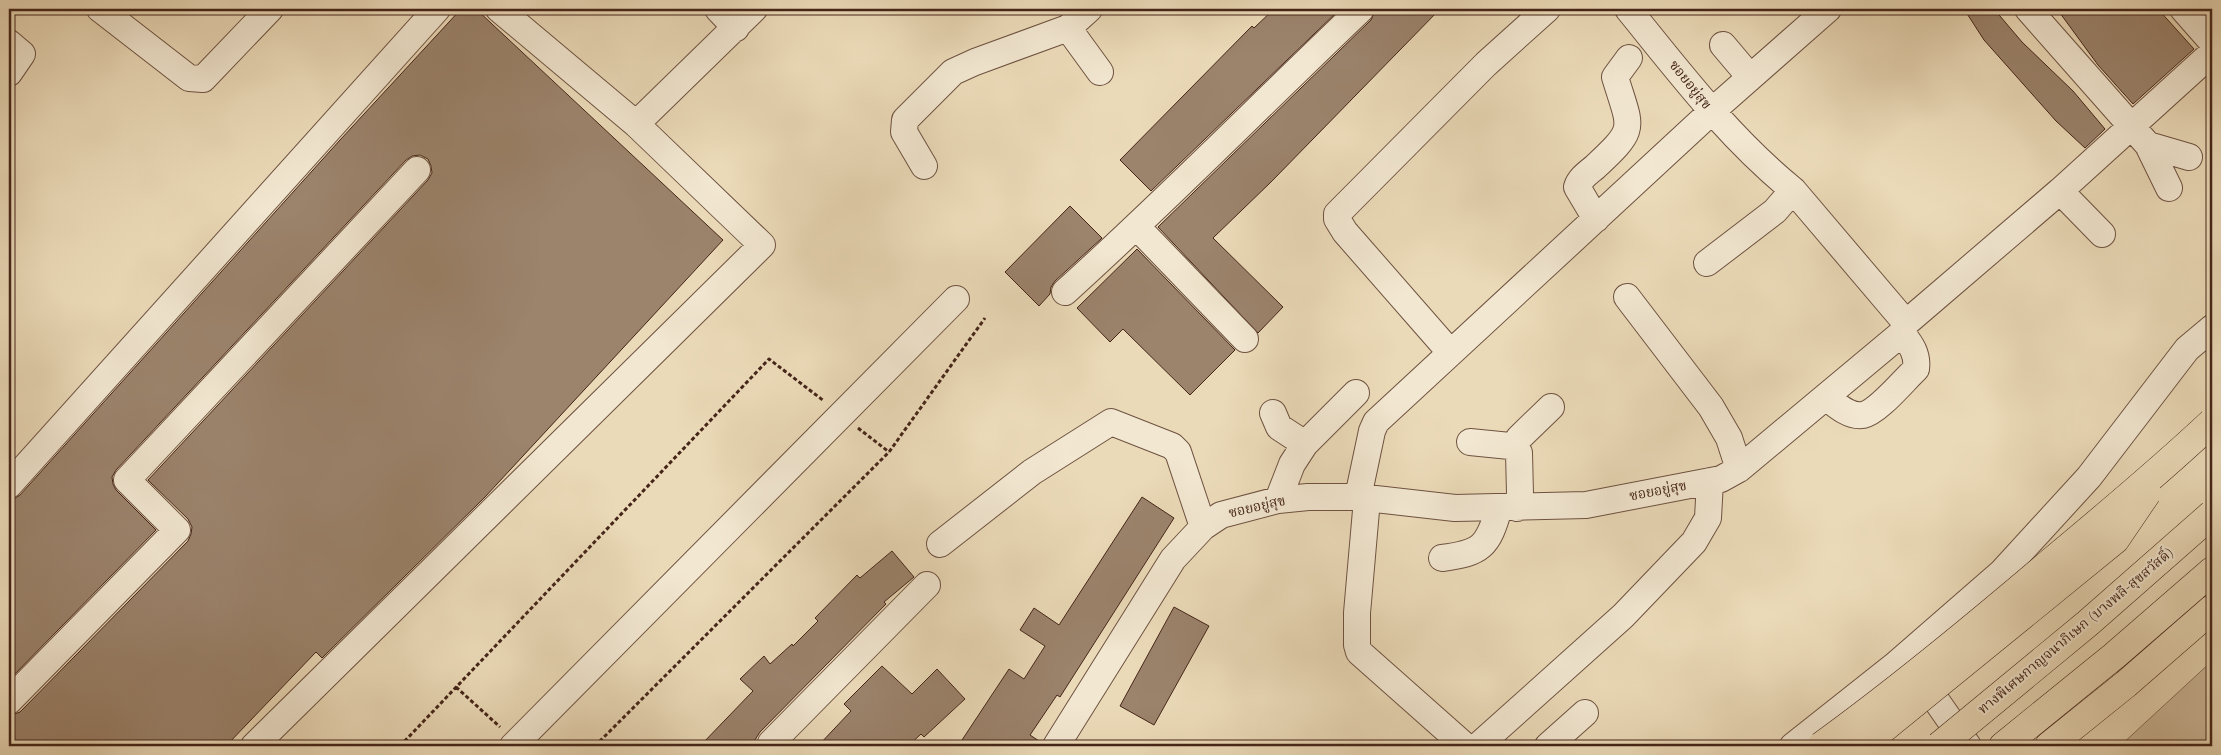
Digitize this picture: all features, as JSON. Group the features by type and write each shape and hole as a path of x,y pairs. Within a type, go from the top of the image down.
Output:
{"highway":[{"path":"1821,746 1875,706 1990,614 2163,468 2212,422"},
{"path":"1862,746 2115,540 2163,468"},
{"name":"ทางพิเศษกาญจนาภิเษก (บางพลี-สุขสวัสดิ์)","path":"1939,746 2088,623 2212,514"},
{"path":"2003,746 2114,656 2212,571"},
{"path":"2049,746 2126,684 2212,609"}],"street":[{"path":"100,9 189,78 196,80 203,78 270,9"},
{"path":"9,485 437,9"},
{"path":"254,746 762,245 636,124 499,9"},
{"path":"718,9 736,28"},
{"path":"636,124 754,9"},
{"path":"924,166 904,132 905,120 953,72 1068,28 1089,9"},
{"path":"1065,292 1137,227 1234,130 1360,9"},
{"path":"1450,352 1344,232 1336,219 1338,214 1486,64 1547,9"},
{"name":"ซอยอยู่สุข","path":"1056,746 1173,559 1203,526 1221,515 1278,500 1363,498 1455,508 1586,505 1722,479 1739,469 1904,328 1794,190 1773,173 1711,112 1628,9"},
{"path":"1465,746 1359,652 1357,645 1363,498 1372,431 1376,422 1711,112 1828,9"},
{"path":"2028,9 2140,135 2169,188"},
{"path":"2183,9 2212,42"},
{"path":"1068,28 1100,72"},
{"path":"9,42 22,54 9,73"},
{"path":"1723,45 1750,77"},
{"path":"1826,396 1842,409 1853,414 1863,415 1873,411 1916,369 1917,360 1904,328 2060,191 2140,135 2212,53"},
{"path":"1596,220 1577,187 1582,178 1620,144 1625,136 1628,128 1628,115 1614,77 1629,58"},
{"path":"2140,135 2189,157"},
{"path":"9,701 177,530 128,480 417,170"},
{"path":"1707,263 1775,211 1794,190"},
{"path":"2060,191 2102,234"},
{"path":"1137,227 1245,339"},
{"path":"1627,297 1711,407 1729,438 1739,469"},
{"path":"510,740 956,299"},
{"path":"1793,746 1905,655 2002,572 2089,477 2187,349 2212,328"},
{"path":"1278,500 1292,464 1305,444 1356,393"},
{"path":"1442,558 1469,553 1485,543 1494,524 1520,494 1516,446 1551,407"},
{"path":"1273,414 1279,427 1305,444"},
{"path":"940,544 1032,472 1111,422 1172,446 1178,452 1203,526"},
{"path":"1470,442 1516,446"},
{"path":"1478,746 1624,616 1694,542 1708,518 1710,481"},
{"path":"771,745 928,585"},
{"path":"1905,655 1968,746"},
{"path":"1548,746 1585,713"}],"path":[{"path":"595,746 888,452 985,318"},
{"path":"400,746 769,359 829,405"},
{"path":"851,423 888,452"},
{"path":"456,687 510,740"}],"shaded area":[{"path":"2212,661 2212,746 2120,746"}],"building":[{"path":"461,9 476,9 723,240 485,497 322,658 316,652 226,746 9,746 9,716 20,712 188,541 192,527 188,519 148,480 428,180 432,173 428,159 420,155 412,156 406,160 116,470 112,477 116,490 156,530 9,680 9,502 20,495 340,140"},
{"path":"1274,9 1340,9 1151,191 1120,160 1252,26 1254,28"},
{"path":"1376,9 1440,9 1271,182 1213,238 1283,307 1258,333 1158,227 1371,20"},
{"path":"1964,9 1994,9 2022,42 2073,91 2105,129 2085,148 2056,121 1984,40"},
{"path":"2057,9 2158,9 2194,49 2133,104 2098,65"},
{"path":"1070,206 1102,238 1055,281 1051,287 1050,294 1039,306 1005,272"},
{"path":"1137,249 1235,350 1190,395 1123,329 1110,342 1077,308"},
{"path":"1142,497 1174,518 1060,697 1057,695 1030,735 1042,743 1041,746 972,746 962,740 1009,669 1024,679 1045,646 1020,630 1034,608 1059,625"},
{"path":"892,551 914,577 884,602 886,604 760,732 751,746 700,746 753,691 740,679 764,656 770,664 792,644 793,646 818,621 815,618 857,575 860,578"},
{"path":"1174,607 1209,626 1154,725 1120,706"},
{"path":"882,666 912,694 937,669 965,699 924,737 921,734 908,746 818,746 851,711 844,704"}]}
